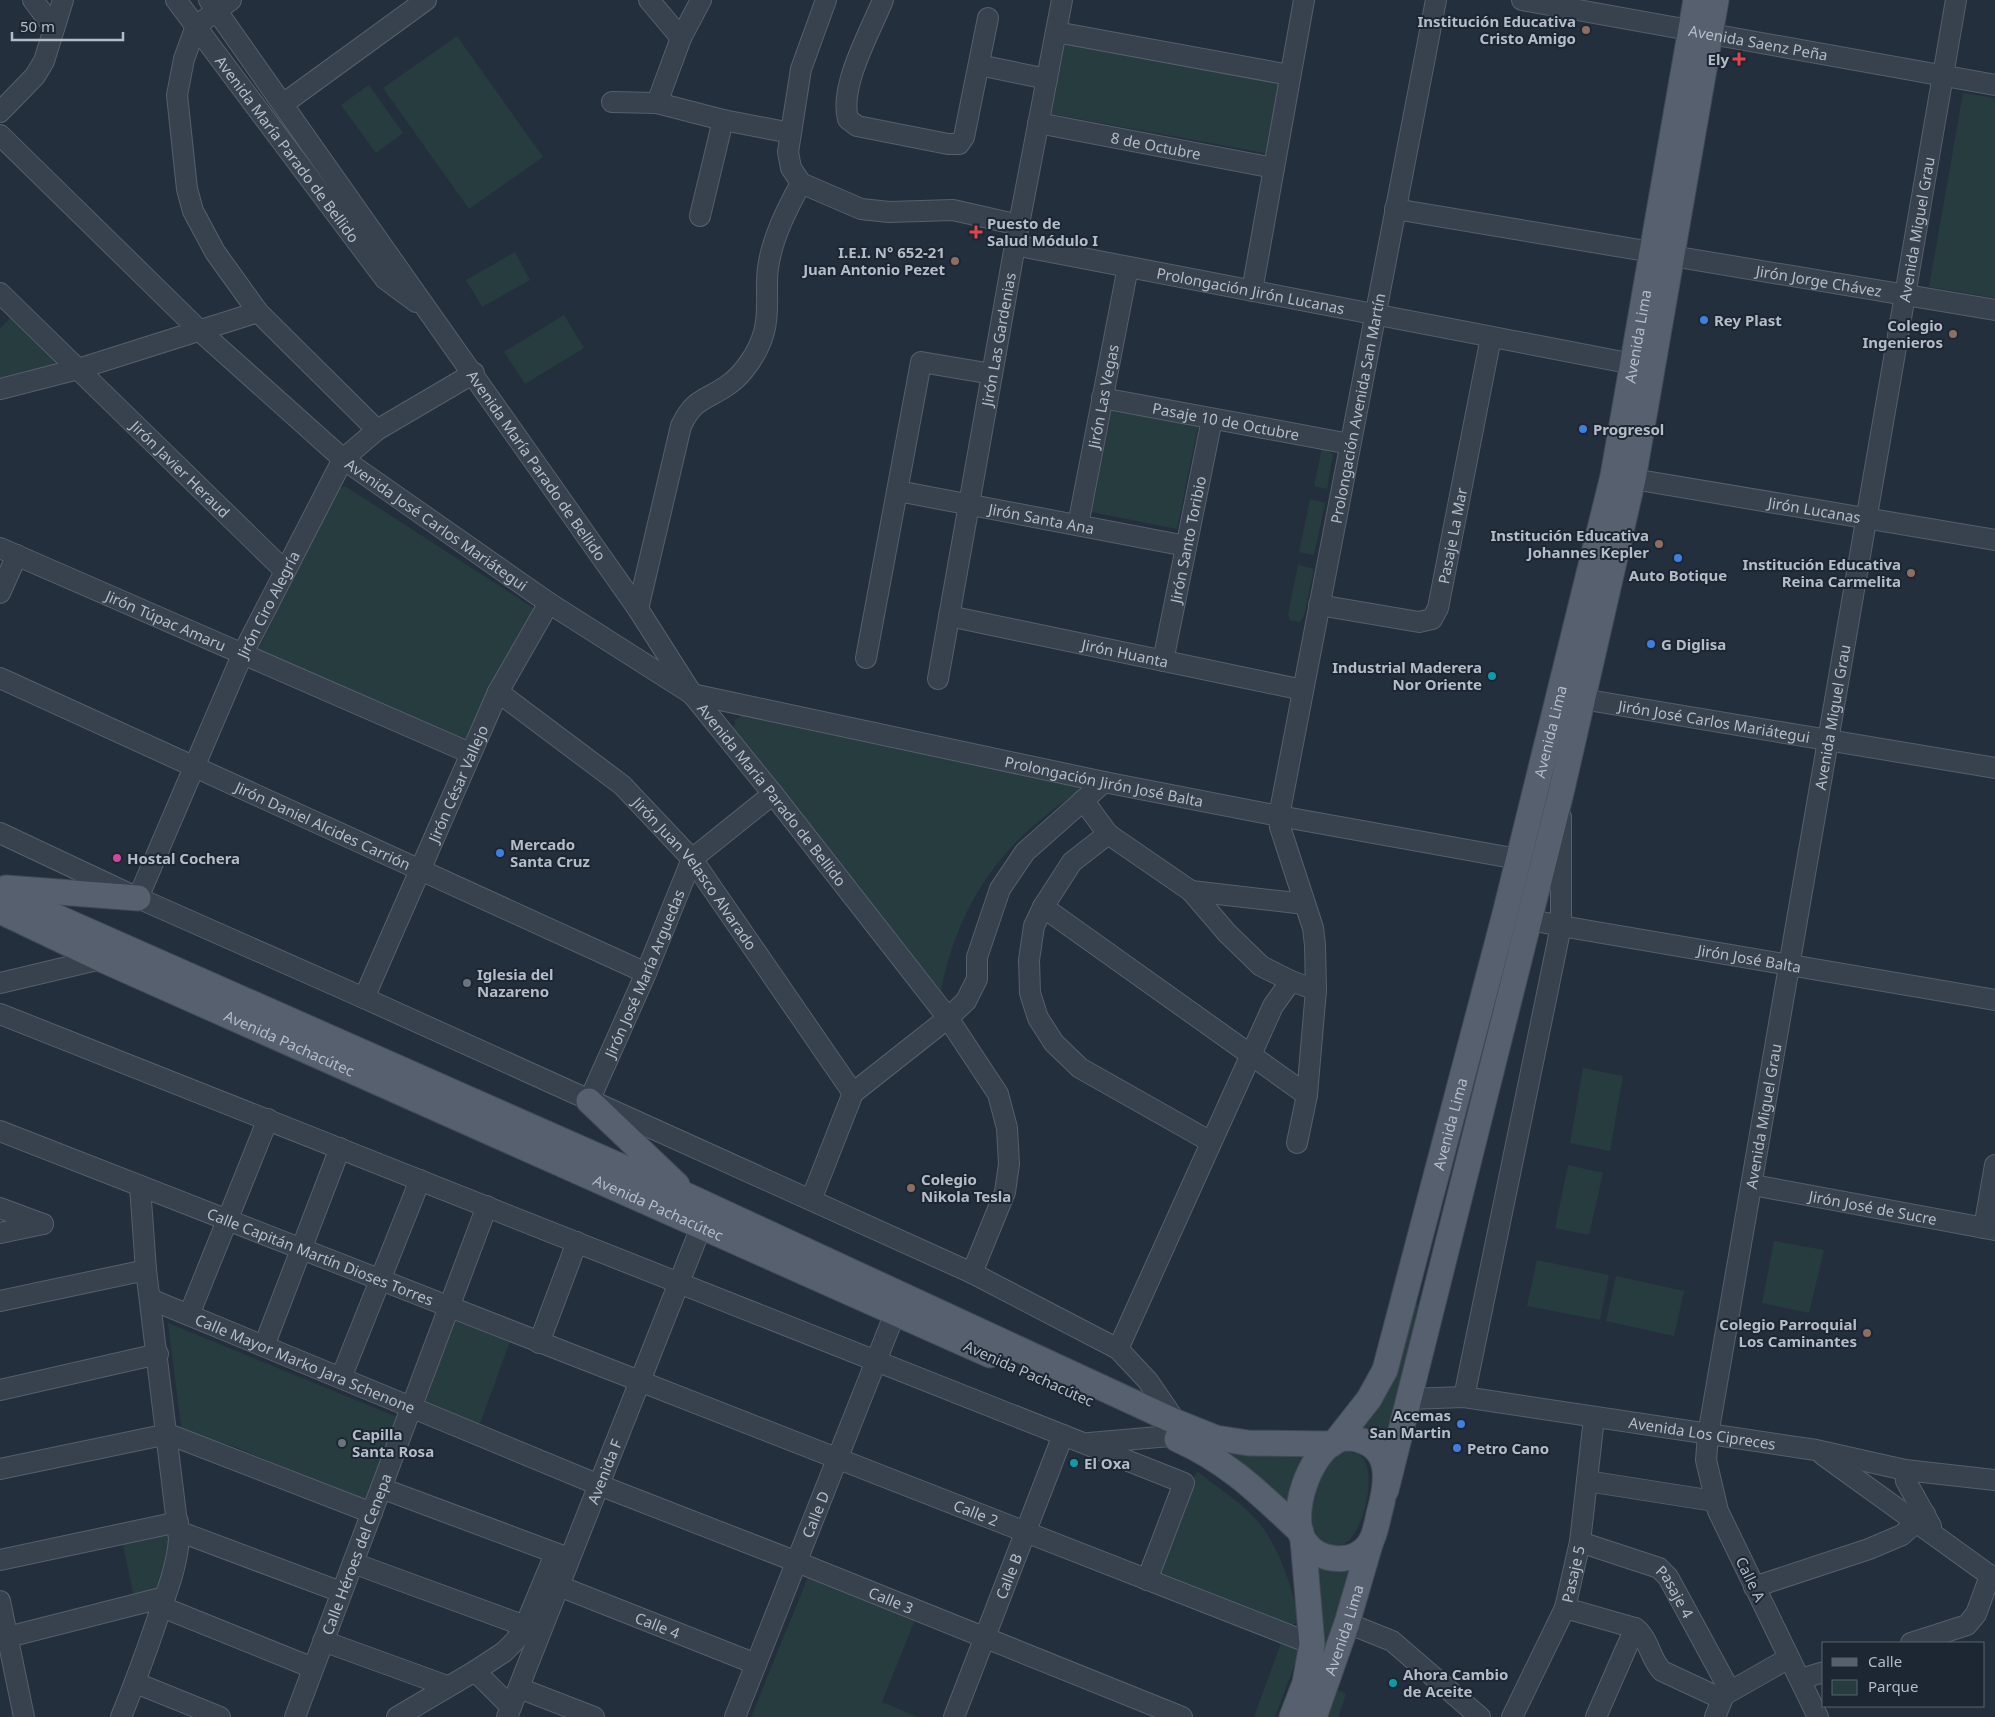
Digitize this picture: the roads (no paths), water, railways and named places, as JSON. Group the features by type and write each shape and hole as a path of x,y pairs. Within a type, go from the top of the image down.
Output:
{"main road":[{"name":"Avenida Lima","path":"1696,0 1700,33"},
{"name":"Avenida Lima","path":"1386,1490 1561,793 1633,479 1662,254 1700,33 1716,0"},
{"name":"Avenida Lima","path":"1334,1442 1368,1399 1385,1370 1505,914 1613,476 1634,364 1662,254"},
{"path":"0,888 138,898"},
{"name":"Avenida Pachacútec","path":"0,892 690,1198 1173,1429 1228,1466 1302,1536"},
{"name":"Avenida Pachacútec","path":"0,911 101,959 895,1313 1173,1429 1248,1443 1334,1442"},
{"path":"589,1101 690,1198"},
{"path":"1359,1439 1378,1452 1385,1466 1386,1490 1371,1541 1358,1554 1340,1559 1331,1558 1315,1552 1302,1536 1299,1509 1304,1487 1315,1463 1334,1442 1359,1439"},
{"name":"Avenida Lima","path":"1292,1717 1305,1683 1312,1644 1311,1614 1302,1536"},
{"name":"Avenida Lima","path":"1314,1717 1347,1623 1371,1541"}],"street":[{"path":"33,0 54,28"},
{"path":"0,112 35,76 44,60 63,0"},
{"name":"Avenida María Parado de Bellido","path":"176,0 385,279 418,304 446,334"},
{"path":"283,104 426,0"},
{"path":"649,0 681,38"},
{"path":"657,103 681,38 701,0"},
{"path":"826,0 801,69 788,152 791,168 801,183 860,209 889,212 952,210 1018,225"},
{"path":"883,0 854,69 845,107 848,119 857,126 948,144 959,144 964,137 988,18"},
{"name":"Jirón Las Gardenias","path":"938,679 1018,225 1062,0"},
{"path":"1252,291 1304,0"},
{"name":"Prolongación Avenida San Martín","path":"1279,816 1436,0"},
{"name":"Avenida Saenz Peña","path":"1522,0 1995,85"},
{"name":"Avenida Miguel Grau","path":"1708,1436 1791,966 1956,0"},
{"path":"219,3 196,26 184,59 177,95 182,153 193,211 214,252 258,312 377,430"},
{"name":"Avenida María Parado de Bellido","path":"219,3 283,104 474,373 638,609 692,694 773,794 948,1018 998,1094 1007,1128 1009,1164 1005,1192 972,1273"},
{"path":"1056,32 1290,75"},
{"path":"979,65 1047,79"},
{"path":"612,102 657,103 723,120 791,133"},
{"path":"700,216 723,120"},
{"name":"8 de Octubre","path":"1038,123 1274,168"},
{"name":"Avenida José Carlos Mariátegui","path":"0,135 200,331 343,459 549,603 692,694"},
{"path":"638,609 681,426 689,410 700,400 730,384 743,370 765,332 768,267 782,221 801,183"},
{"name":"Jirón Jorge Chávez","path":"1396,209 1995,310"},
{"name":"Prolongación Jirón Lucanas","path":"1015,245 1634,364"},
{"name":"Jirón Las Vegas","path":"1078,525 1128,267"},
{"path":"0,293 78,368"},
{"path":"0,389 78,368 258,312"},
{"name":"Pasaje La Mar","path":"1319,605 1419,622 1432,619 1438,608 1491,337"},
{"path":"866,658 922,362 992,374"},
{"name":"Jirón Javier Heraud","path":"78,368 285,571"},
{"name":"Jirón Ciro Alegría","path":"138,898 243,653 343,459 377,430 474,373"},
{"name":"Pasaje 10 de Octubre","path":"1102,398 1350,444"},
{"name":"Jirón Santo Toribio","path":"1163,661 1212,418"},
{"name":"Jirón Lucanas","path":"1633,479 1995,540"},
{"name":"Jirón Santa Ana","path":"898,491 1186,546"},
{"path":"0,593 8,552"},
{"name":"Jirón Túpac Amaru","path":"8,552 470,753"},
{"name":"Jirón César Vallejo","path":"364,998 498,692 549,603"},
{"name":"Jirón Huanta","path":"949,616 1302,690"},
{"name":"Jirón Daniel Alcides Carrión","path":"0,678 646,973"},
{"name":"Jirón Juan Velasco Alvarado","path":"498,692 622,785 692,859 853,1093"},
{"name":"Prolongación Jirón José Balta","path":"692,694 1104,782 1518,859"},
{"name":"Jirón José Carlos Mariátegui","path":"1582,699 1829,742 1995,768"},
{"path":"811,1200 853,1093 948,1018 966,1001 977,978 977,957 1000,889 1025,852 1104,782"},
{"name":"Avenida Lima","path":"1464,1397 1561,926 1561,793"},
{"name":"Jirón José María Arguedas","path":"589,1101 646,973 692,859 773,794"},
{"path":"1083,800 1108,834 1190,891 1227,933 1261,966 1291,981 1316,990"},
{"path":"1279,816 1280,827 1313,928 1316,990 1307,1095 1298,1143"},
{"path":"0,833 138,898 972,1273 1118,1349 1148,1381 1173,1429 1084,1444"},
{"path":"1108,834 1072,862 1043,906 1034,926 1029,960 1030,993 1038,1018 1054,1043 1080,1068 1211,1142"},
{"path":"1190,891 1305,904"},
{"path":"1043,906 1307,1095"},
{"name":"Jirón José Balta","path":"1505,914 1561,926 1995,1000"},
{"path":"0,983 101,959"},
{"path":"1118,1349 1273,1006 1291,981"},
{"path":"0,1014 1184,1483 1147,1580"},
{"path":"189,1315 268,1119"},
{"name":"Calle Capitán Martín Dioses Torres","path":"0,1131 639,1382"},
{"path":"264,1346 340,1148"},
{"path":"1990,1229 1995,1165"},
{"path":"341,1378 420,1180"},
{"name":"Jirón José de Sucre","path":"1753,1185 1990,1229"},
{"path":"121,1717 136,1683 164,1602 178,1554 178,1527 168,1434 146,1270 140,1186"},
{"name":"Calle Héroes del Cenepa","path":"295,1717 487,1206"},
{"path":"0,1208 43,1224 0,1233"},
{"name":"Avenida F","path":"509,1712 559,1586 563,1556 599,1485 701,1227"},
{"path":"539,1343 577,1242"},
{"path":"0,1301 146,1270"},
{"name":"Calle Mayor Marko Jara Schenone","path":"150,1299 599,1485"},
{"name":"Calle D","path":"736,1717 895,1313"},
{"path":"0,1390 158,1354"},
{"name":"Calle 2","path":"639,1382 1312,1644"},
{"name":"Avenida Los Cipreces","path":"1409,1400 1464,1397 1708,1436 1816,1450 1905,1470 1995,1480"},
{"name":"Pasaje 5","path":"1512,1717 1565,1608 1580,1542 1594,1418"},
{"path":"0,1469 168,1434 372,1513"},
{"name":"Calle B","path":"954,1717 1063,1435"},
{"name":"Calle A","path":"1708,1436 1706,1460 1714,1501 1818,1717"},
{"path":"1816,1450 1920,1518 1937,1538 1993,1577 1976,1614 1967,1625 1914,1642"},
{"path":"1905,1470 1906,1481 1920,1518"},
{"path":"1588,1481 1714,1501"},
{"name":"Calle 3","path":"599,1485 797,1562 1182,1717"},
{"path":"381,1488 563,1556 524,1626 504,1652 397,1717"},
{"path":"1754,1587 1869,1549 1902,1535 1920,1518"},
{"path":"0,1560 178,1527 342,1592"},
{"name":"Pasaje 4","path":"1580,1542 1660,1568 1668,1577 1722,1702"},
{"path":"353,1563 524,1626"},
{"name":"Calle 4","path":"559,1586 756,1664"},
{"path":"0,1601 24,1717"},
{"path":"8,1638 164,1602 313,1668"},
{"path":"1565,1608 1635,1628 1641,1632 1656,1665 1662,1671 1722,1702 1789,1658"},
{"path":"1347,1623 1392,1641 1480,1717"},
{"path":"1596,1717 1635,1628"},
{"path":"323,1641 448,1686"},
{"path":"475,1671 509,1712"},
{"path":"1800,1679 1822,1673"},
{"path":"136,1683 220,1717"},
{"path":"519,1688 594,1717"}],"place":[{"name":"Institución Educativa Cristo Amigo","path":"1586,30"},
{"name":"Ely","path":"1739,59"},
{"name":"Puesto de Salud Módulo I","path":"976,232"},
{"name":"I.E.I. N° 652-21 Juan Antonio Pezet","path":"955,261"},
{"name":"Rey Plast","path":"1704,320"},
{"name":"Colegio Ingenieros","path":"1953,334"},
{"name":"Progresol","path":"1583,429"},
{"name":"Institución Educativa Johannes Kepler","path":"1659,544"},
{"name":"Auto Botique","path":"1678,558"},
{"name":"Institución Educativa Reina Carmelita","path":"1911,573"},
{"name":"G Diglisa","path":"1651,644"},
{"name":"Industrial Maderera Nor Oriente","path":"1492,676"},
{"name":"Mercado Santa Cruz","path":"500,853"},
{"name":"Hostal Cochera","path":"117,858"},
{"name":"Iglesia del Nazareno","path":"467,983"},
{"name":"Colegio Nikola Tesla","path":"911,1188"},
{"name":"Colegio Parroquial Los Caminantes","path":"1867,1333"},
{"name":"Acemas San Martin","path":"1461,1424"},
{"name":"Capilla Santa Rosa","path":"342,1443"},
{"name":"Petro Cano","path":"1457,1448"},
{"name":"El Oxa","path":"1074,1463"},
{"name":"Ahora Cambio de Aceite","path":"1393,1683"}]}
